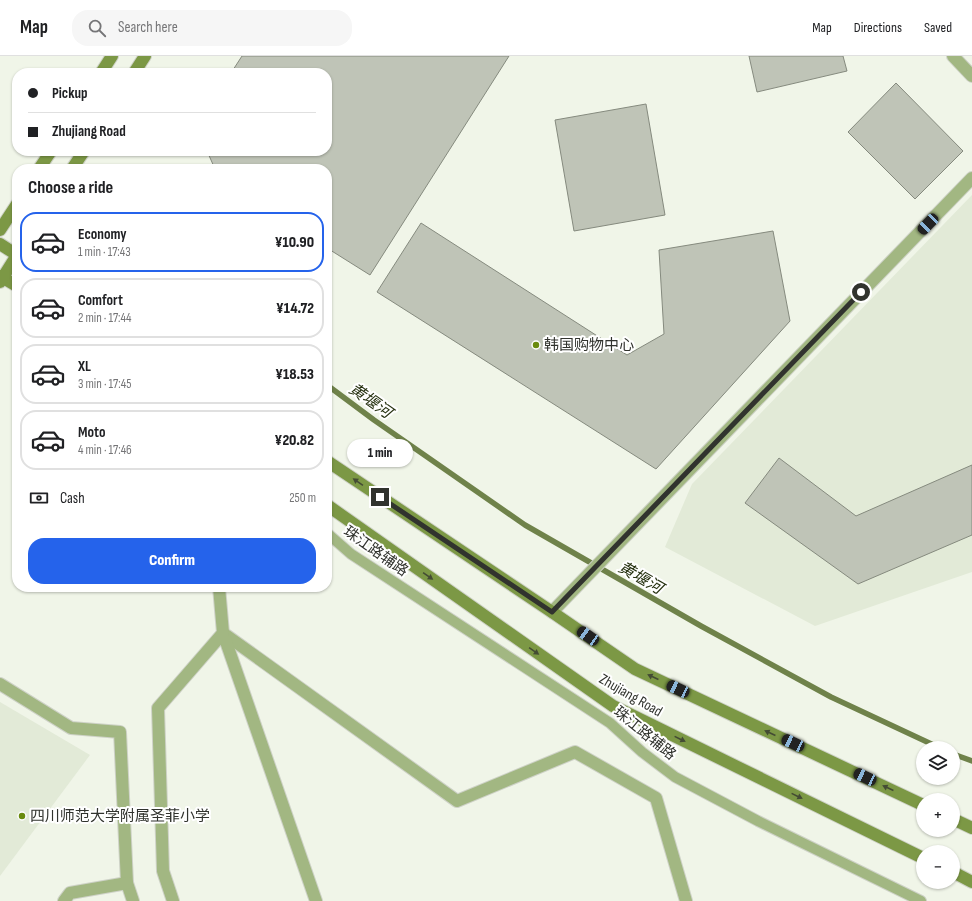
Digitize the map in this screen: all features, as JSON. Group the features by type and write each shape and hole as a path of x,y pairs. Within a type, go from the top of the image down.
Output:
{"main road":[{"path":"104,68 112,56"},
{"path":"137,68 144,56"},
{"path":"0,230 12,212"},
{"path":"0,244 12,252"},
{"path":"12,262 1,279 12,284"},
{"name":"Zhujiang Road","path":"332,465 635,669 916,802"},
{"name":"Zhujiang Road","path":"332,509 613,706 916,855"},
{"path":"960,822 972,828"},
{"path":"960,876 972,882"}],"street":[{"path":"953,56 972,76"},
{"path":"552,612 972,178"},
{"path":"219,592 223,633 316,901"},
{"path":"173,901 163,871 158,708 223,633"},
{"path":"223,633 457,801 575,752 656,798 686,901"},
{"path":"0,684 71,728 120,732 127,883 133,901"},
{"path":"64,901 70,893 127,883"}],"lane":[{"name":"珠江路辅路","path":"332,537 351,554 610,723 642,752 675,777 758,821 921,901"}],"shaded area":[{"path":"972,195 972,572 815,626 665,547 692,484"},
{"name":"四川师范大学附属圣菲小学","path":"0,702 90,755 0,876"}],"building":[{"path":"242,56 509,56 370,275 332,251 332,164 213,164 209,156 332,156 332,68 234,68"},
{"path":"749,56 843,56 847,71 757,92"},
{"path":"896,83 963,151 915,199 848,132"},
{"path":"646,104 665,215 574,231 555,120"},
{"name":"韩国购物中心","path":"421,223 627,355 664,334 659,250 773,231 790,321 656,469 377,292"},
{"path":"779,458 856,516 972,465 972,535 858,584 745,503"}],"waterway":[{"name":"黄堰河","path":"332,389 374,420 525,525 701,626 831,697 925,741"},
{"name":"黄堰河","path":"960,757 972,761"}],"place":[{"name":"韩国购物中心","path":"536,345"},
{"name":"四川师范大学附属圣菲小学","path":"22,816"}],"route":[{"path":"380,497 552,612 861,292"}]}
